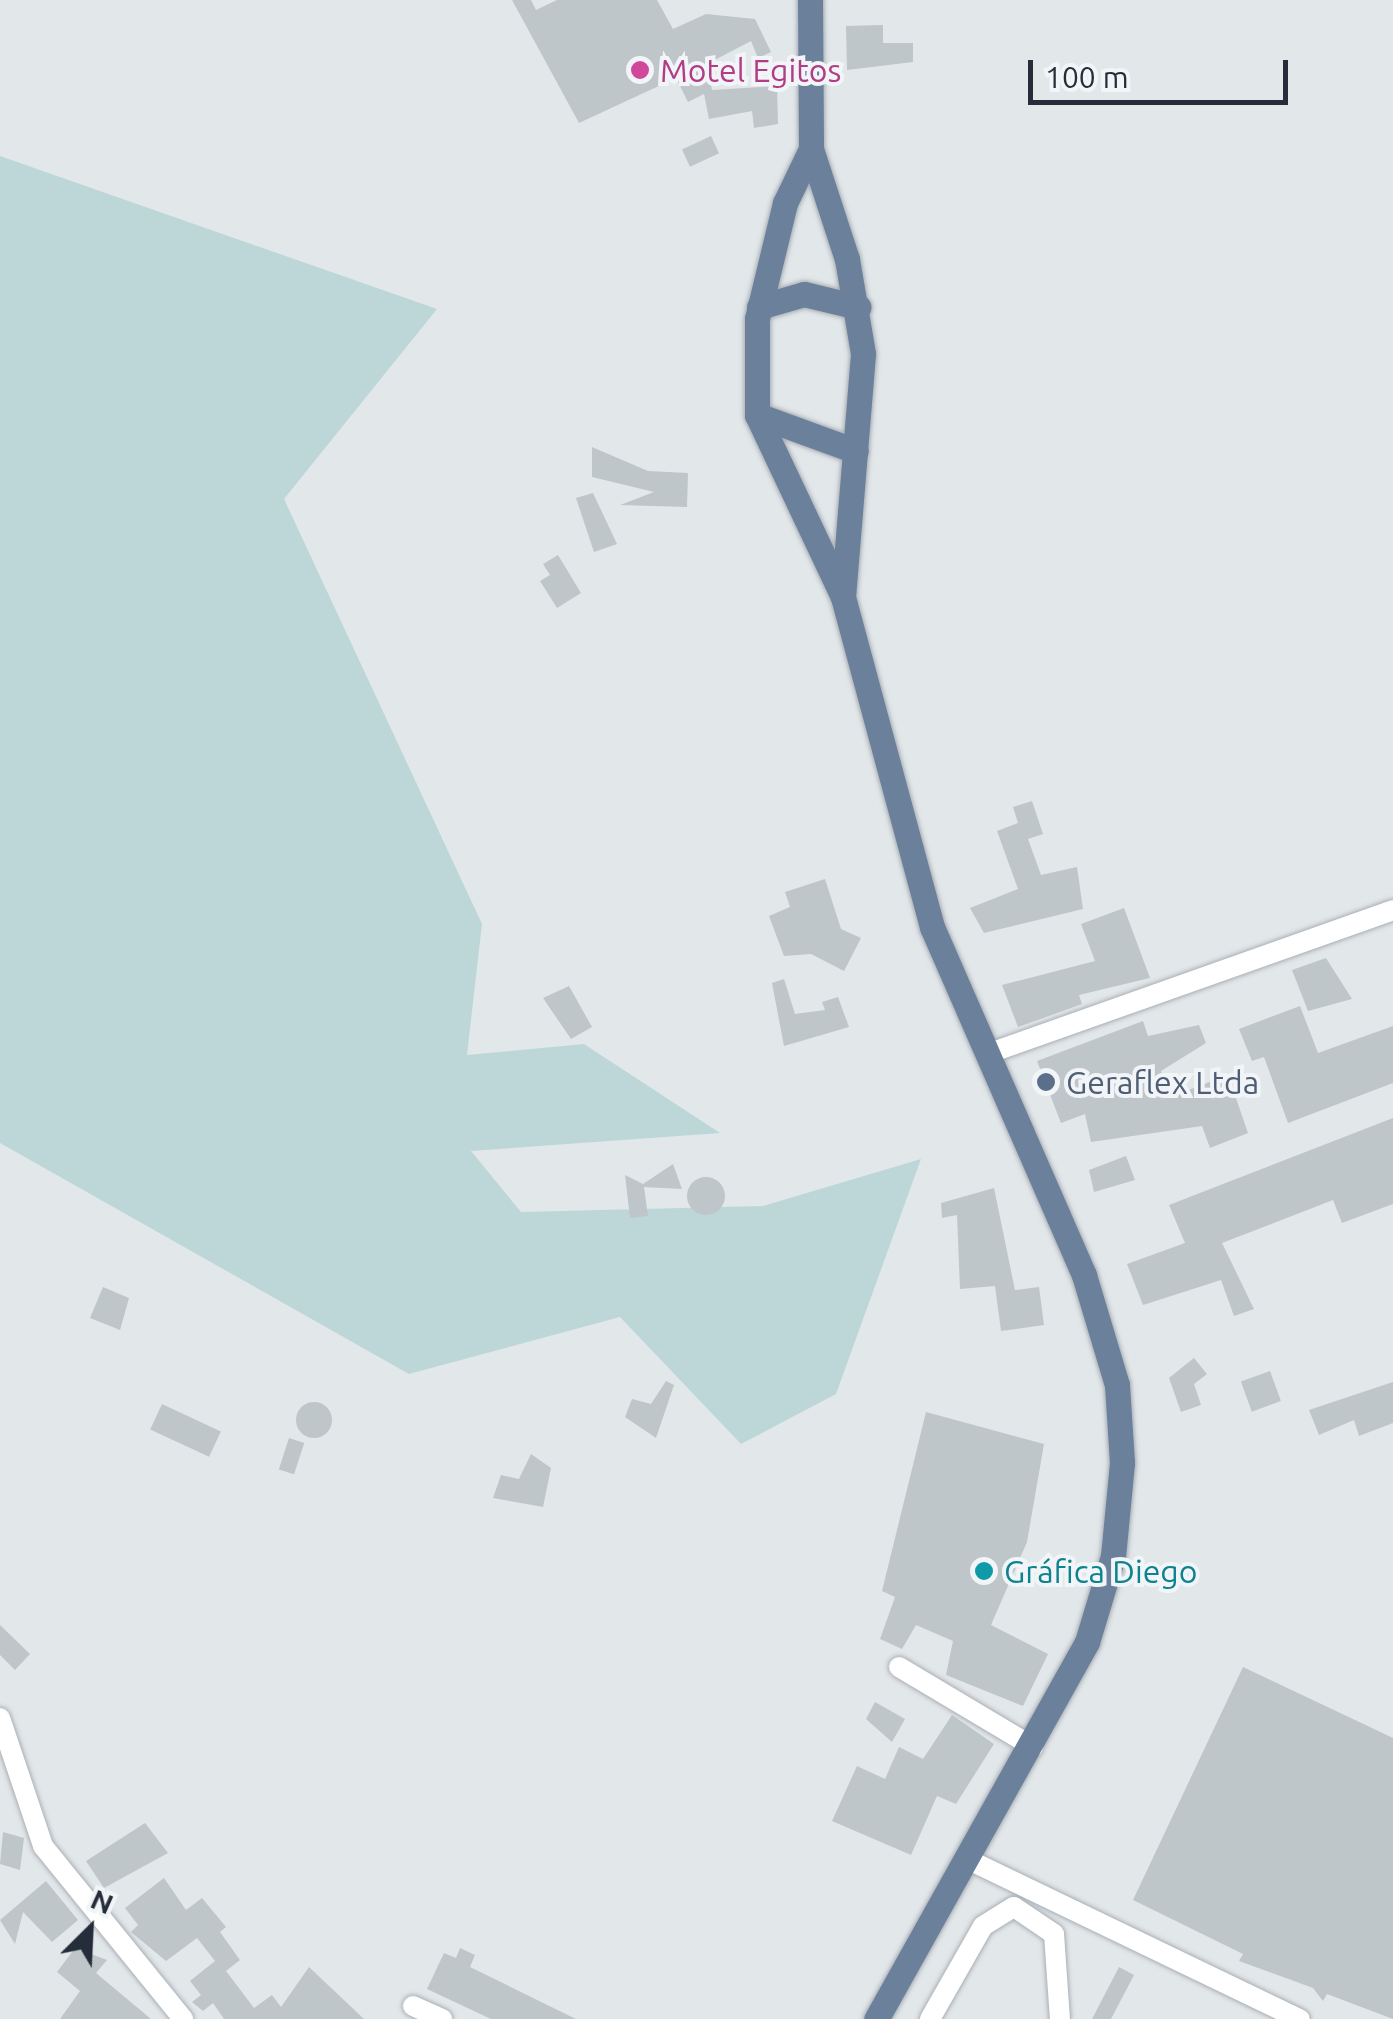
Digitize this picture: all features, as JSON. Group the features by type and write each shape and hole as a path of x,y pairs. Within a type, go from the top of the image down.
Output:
{"main road":[{"path":"810,0 811,148 858,307 856,451 843,597"},
{"path":"811,148 786,202 760,306 756,415 843,597 908,860 1084,1276 1120,1428 1120,1512 1103,1600 1033,1747 876,2019"},
{"path":"760,306 804,294 858,307"},
{"path":"756,415 856,451"}],"street":[{"path":"987,1054 1393,910"},
{"path":"899,1667 1033,1747"},
{"path":"0,1718 22,1800 43,1846 183,2019"},
{"path":"0,1808 22,1800"},
{"path":"969,1860 1034,1903 1300,2019"},
{"path":"930,2019 983,1926 1014,1907 1034,1903"},
{"path":"1034,1903 1054,1934 1060,2019"},
{"path":"412,2006 442,2019"}],"shaded area":[{"path":"0,156 437,309 284,499 482,924 467,1055 584,1044 720,1133 471,1151 521,1212 763,1206 921,1159 836,1394 741,1444 620,1317 409,1374 0,1143"}],"building":[{"path":"512,0 531,0 536,10 557,0 657,0 673,29 706,14 755,19 771,52 758,58 751,41 707,64 712,90 777,86 778,124 754,128 752,111 709,119 704,94 688,102 676,78 579,123"},
{"path":"883,25 883,43 913,43 913,62 847,70 846,26"},
{"path":"711,136 719,153 690,167 682,150"},
{"path":"592,447 648,471 688,473 687,507 620,505 654,492 592,477"},
{"path":"593,493 617,544 594,552 576,498"},
{"path":"558,555 581,593 557,608 540,581 550,575 543,564"},
{"path":"1032,801 1043,834 1028,839 1041,875 1077,867 1083,909 984,933 970,908 1018,889 997,831 1018,823 1013,807"},
{"path":"825,879 841,929 861,938 844,971 811,954 784,956 769,916 790,907 785,892"},
{"path":"1124,908 1150,978 1079,995 1082,1004 1018,1027 1002,985 1095,961 1081,924"},
{"path":"1326,958 1352,999 1308,1011 1292,970"},
{"path":"784,979 795,1014 825,1010 822,1002 838,997 849,1027 784,1046 772,983"},
{"path":"569,986 592,1027 571,1039 543,998"},
{"path":"1300,1006 1318,1053 1393,1026 1393,1083 1288,1123 1264,1057 1252,1061 1239,1029"},
{"path":"1143,1021 1148,1036 1199,1025 1206,1043 1161,1071 1170,1097 1228,1075 1248,1133 1210,1148 1202,1126 1091,1142 1085,1114 1061,1123 1037,1061"},
{"path":"1393,1118 1393,1204 1342,1223 1333,1200 1222,1243 1254,1309 1234,1316 1221,1280 1143,1305 1127,1264 1185,1243 1169,1205"},
{"path":"1126,1156 1135,1180 1094,1192 1089,1170"},
{"path":"673,1164 682,1189 644,1187 648,1216 630,1218 625,1175 643,1184"},
{"path":"706,1177 719,1183 725,1196 719,1209 706,1215 693,1209 687,1196 693,1183"},
{"path":"994,1188 1015,1290 1039,1287 1044,1325 1001,1331 995,1286 960,1289 957,1215 942,1218 941,1203"},
{"path":"103,1287 129,1298 120,1330 90,1318"},
{"path":"1194,1358 1207,1374 1194,1384 1201,1405 1181,1412 1169,1378"},
{"path":"1270,1371 1281,1401 1252,1412 1241,1382"},
{"path":"666,1381 674,1385 656,1438 625,1417 632,1399 651,1404"},
{"path":"1393,1382 1393,1423 1359,1436 1354,1420 1319,1435 1309,1410"},
{"path":"314,1402 327,1407 332,1420 327,1433 314,1438 301,1433 296,1420 301,1407"},
{"path":"162,1404 221,1431 209,1457 150,1429"},
{"path":"926,1412 1044,1444 1027,1542 991,1625 1048,1654 1023,1706 946,1675 953,1641 916,1625 902,1649 880,1639 895,1597 882,1591"},
{"path":"289,1438 304,1443 294,1474 279,1469"},
{"path":"531,1454 551,1468 543,1507 493,1498 501,1475 519,1479"},
{"path":"0,1625 30,1654 15,1670 0,1655"},
{"path":"1243,1667 1393,1738 1393,2019 1327,1994 1323,2001 1313,1988 1239,1961 1243,1954 1133,1900"},
{"path":"875,1702 905,1719 892,1742 866,1719"},
{"path":"952,1715 994,1744 956,1804 937,1796 911,1855 832,1821 857,1766 885,1779 899,1747 923,1759"},
{"path":"145,1823 168,1853 104,1888 86,1861"},
{"path":"3,1832 24,1838 20,1870 0,1864"},
{"path":"164,1878 186,1910 202,1898 226,1927 220,1932 240,1960 226,1971 254,2008 272,1995 281,2007 309,1967 364,2019 224,2019 213,2003 203,2011 192,2002 201,1995 190,1981 215,1961 197,1938 166,1961 131,1932 138,1925 125,1908"},
{"path":"46,1881 78,1920 52,1942 23,1912 15,1944 0,1920"},
{"path":"75,1948 107,1960 96,1973 151,2019 60,2019 80,1991 57,1972"},
{"path":"460,1948 475,1955 470,1967 576,2019 491,2019 427,1989 444,1953 456,1958"},
{"path":"1119,1967 1134,1975 1111,2019 1092,2019"}],"place":[{"name":"Motel Egitos","path":"640,70"},
{"name":"Geraflex Ltda","path":"1046,1082"},
{"name":"Gráfica Diego","path":"984,1571"}]}
